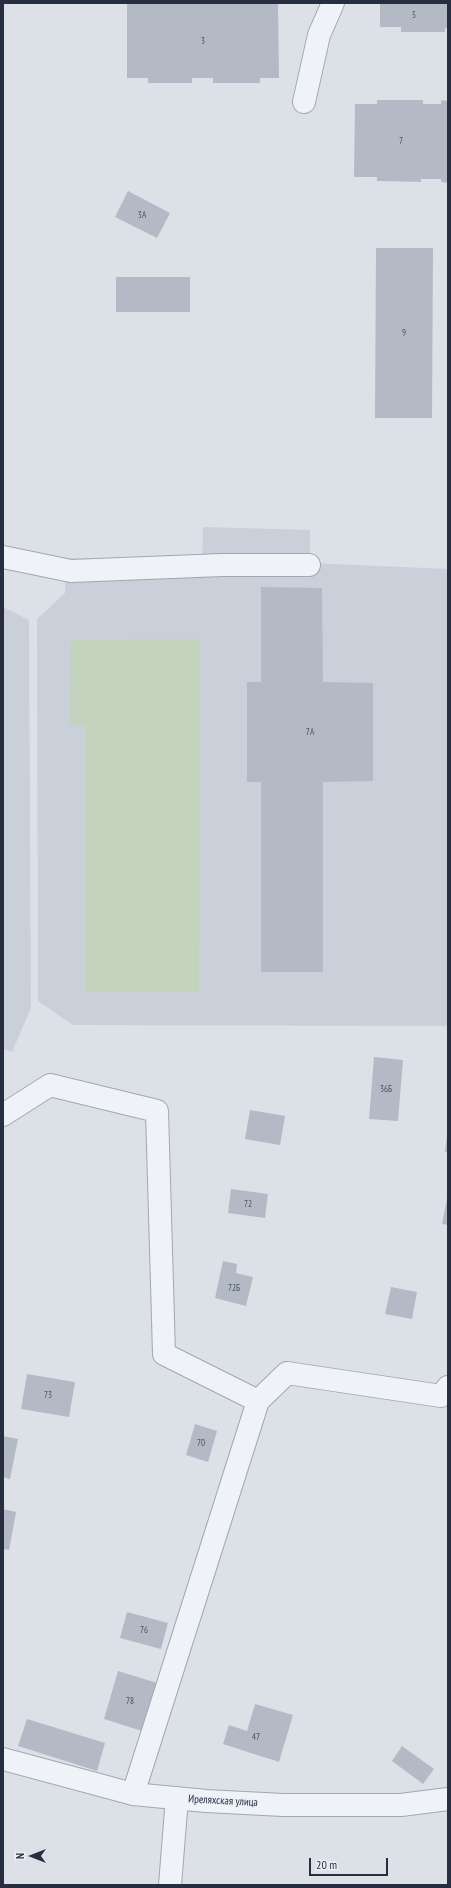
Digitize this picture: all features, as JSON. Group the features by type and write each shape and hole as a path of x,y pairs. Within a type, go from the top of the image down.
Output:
{"street":[{"path":"304,102 319,35 333,3"},
{"path":"3,557 70,570 222,565 309,565"},
{"path":"3,1115 50,1085 157,1111 164,1354 258,1401"},
{"path":"133,1794 258,1401 287,1373 441,1396 448,1387"},
{"name":"Иреляхская улица","path":"3,1759 133,1794 177,1798 283,1805 401,1805 448,1799"},
{"path":"170,1885 177,1798"}],"shaded area":[{"path":"203,527 310,530 310,563 448,569 448,1026 73,1025 38,1001 37,619 65,593 65,558 202,561"},
{"path":"3,607 29,620 31,1008 12,1052 3,1049"}],"green space":[{"path":"200,639 199,992 86,991 86,725 70,725 71,640"}],"building":[{"path":"278,3 279,78 260,78 260,83 213,83 213,78 192,78 192,83 148,83 148,78 127,78 127,4"},
{"path":"380,3 448,3 448,28 445,28 445,32 401,32 401,27 380,27"},
{"path":"377,100 423,100 423,104 441,104 441,100 448,101 448,183 441,182 441,179 421,179 421,182 377,181 377,177 354,177 355,104 377,104"},
{"path":"128,191 170,213 157,238 115,217"},
{"path":"376,248 433,248 432,418 375,418"},
{"path":"116,277 190,277 190,312 116,312"},
{"path":"261,587 322,588 323,682 373,683 373,781 323,782 323,972 261,972 261,782 247,782 247,682 261,682"},
{"path":"374,1057 403,1060 398,1121 369,1119"},
{"path":"250,1110 285,1116 280,1145 245,1139"},
{"path":"447,1135 448,1152 445,1152"},
{"path":"231,1189 268,1194 265,1218 228,1213"},
{"path":"448,1199 448,1225 442,1224"},
{"path":"223,1261 237,1264 236,1273 253,1277 246,1306 215,1298"},
{"path":"391,1287 417,1292 412,1319 385,1314"},
{"path":"27,1374 75,1382 69,1417 21,1409"},
{"path":"195,1424 217,1431 208,1462 186,1455"},
{"path":"3,1436 18,1439 10,1479 3,1477"},
{"path":"3,1509 16,1512 9,1550 3,1549"},
{"path":"127,1612 168,1623 161,1649 120,1638"},
{"path":"118,1671 157,1683 142,1731 104,1719"},
{"path":"255,1704 293,1715 279,1762 223,1744 229,1725 247,1731"},
{"path":"27,1719 105,1743 97,1771 18,1746"},
{"path":"402,1746 434,1769 423,1784 392,1761"}]}
